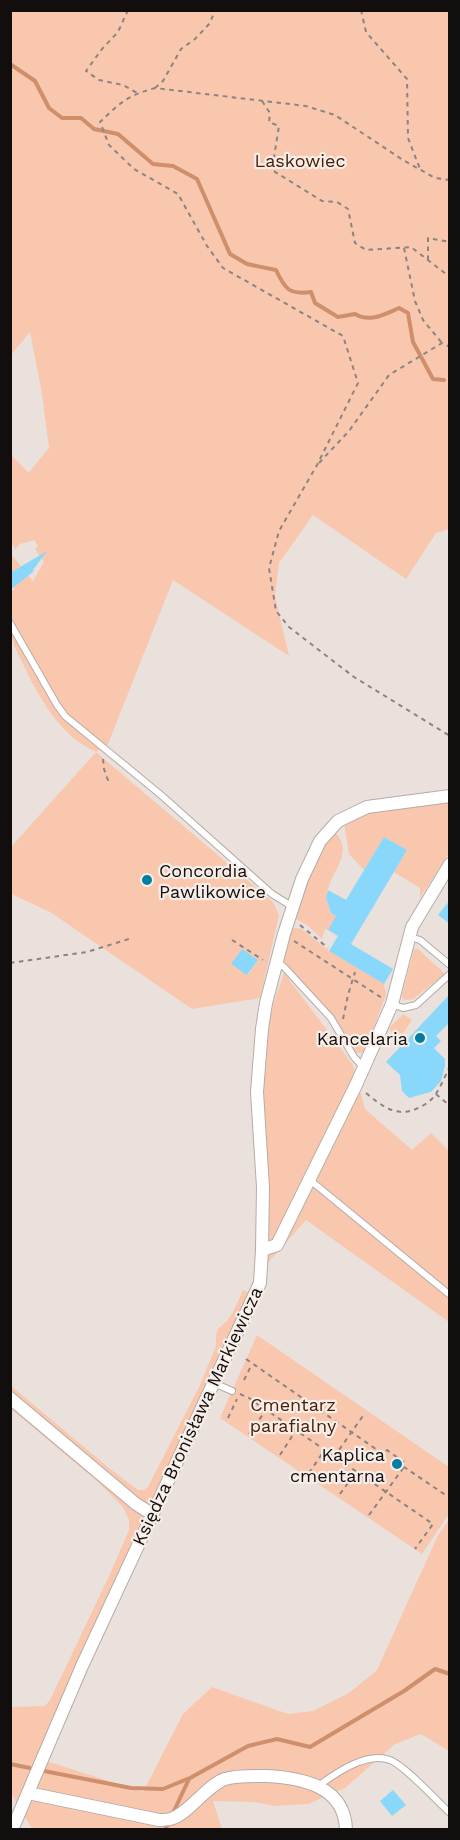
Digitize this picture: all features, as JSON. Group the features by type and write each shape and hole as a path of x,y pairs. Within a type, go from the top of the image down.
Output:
{"street":[{"name":"Księdza Bronisława Markiewicza","path":"12,1830 82,1666 260,1283 263,1187 257,1092 266,1004 284,934 302,879 320,841 338,821 367,807 450,796"},
{"path":"262,1250 277,1245 356,1085 392,1004 412,927 450,864"},
{"path":"10,1398 136,1504 152,1514"},
{"path":"28,1793 159,1820 174,1818 217,1783 226,1779 252,1776 286,1777 310,1782 336,1800 342,1807 346,1830"}],"lane":[{"path":"10,623 61,710 74,724 161,795 273,894 293,908"},
{"path":"410,937 420,940 450,964"},
{"path":"277,962 332,1018 354,1057 364,1068"},
{"path":"392,1004 403,1008 416,1005 450,974"},
{"path":"309,1180 450,1295"},
{"path":"214,1383 232,1390"},
{"path":"318,1786 336,1772 356,1763 374,1759 390,1759 401,1766 450,1813"}],"path":[{"path":"128,10 118,32 86,71 99,80 123,85 137,93"},
{"path":"155,88 163,81 181,49 195,39 210,23 215,10"},
{"path":"361,10 366,32 407,79 408,138 420,169"},
{"path":"450,180 435,178 335,115 306,106 155,88 123,100 100,122 109,145 134,169 178,194 207,246 223,268 343,336 358,383 317,465 279,531 269,568 276,611 289,627 354,677 450,736"},
{"path":"261,100 270,113 269,122 279,126 272,170 322,201 337,202 348,209 355,243 366,250 411,247 450,277"},
{"path":"428,260 428,238 450,242"},
{"path":"404,248 415,301 423,320 442,343 450,347"},
{"path":"317,465 349,431 389,375 442,343"},
{"path":"97,742 103,754 104,769 109,783"},
{"path":"288,921 302,926 328,948"},
{"path":"284,934 392,1004"},
{"path":"10,963 87,952 129,939"},
{"path":"232,940 269,964 277,962"},
{"path":"340,1033 355,972"},
{"path":"356,1085 378,1104 395,1112 410,1113 425,1105 436,1094 450,1066"},
{"path":"436,1094 450,1106"},
{"path":"246,1359 383,1454 387,1450 405,1463 369,1515"},
{"path":"244,1380 252,1364"},
{"path":"228,1418 239,1394 296,1430 433,1524 415,1549"},
{"path":"249,1434 266,1410"},
{"path":"334,1457 365,1413"},
{"path":"279,1455 296,1430"},
{"path":"309,1473 325,1450"},
{"path":"404,1467 450,1498"},
{"path":"339,1494 356,1472"}],"green space":[{"name":"Laskowiec","path":"11,11 449,11 449,529 436,533 406,579 313,515 279,563 275,596 289,656 173,580 108,744 96,752 83,745 61,726 44,703 12,638 11,629 15,626 11,619 11,593 14,582 10,570 11,554 33,581 44,562 35,549 38,546 34,540 20,544 15,549 11,543 11,455 28,472 49,448 42,394 30,332 11,355"},
{"path":"96,752 273,902 279,915 260,998 192,1009 50,912 11,894 11,847","holes":["242,949 258,960 248,975 232,964"]},
{"path":"449,802 449,853 420,898 420,888 394,872 407,850 384,837 364,870 349,854 344,824 354,818 394,807"},
{"path":"335,832 343,849 342,857 330,882 327,899 331,913 336,916 328,930 325,929 322,939 307,925 296,919 315,860"},
{"path":"292,929 302,929 329,951 384,984 386,995 365,1050 361,1053 352,1050 333,1015 283,962"},
{"path":"414,949 418,949 445,974 413,999 404,1000 402,996"},
{"path":"284,973 353,1065 365,1109 412,1150 431,1133 449,1151 449,1322 306,1220 258,1274 263,1087 268,1019"},
{"path":"403,1014 412,1020 403,1034 400,1033 394,1037 389,1028"},
{"path":"243,1290 250,1293 154,1502 142,1503 11,1393 10,1385 109,1468 138,1490 144,1490 148,1487 200,1385 216,1346 218,1329 233,1312"},
{"name":"Cmentarz parafialny","path":"257,1335 449,1467 449,1514 422,1554 220,1418"},
{"path":"10,1404 146,1519 46,1761 143,1792 183,1714 212,1687 288,1714 313,1711 349,1693 377,1670 438,1535 449,1520 449,1751 421,1734 395,1744 345,1788 308,1804 275,1806 254,1802 213,1801 222,1829 32,1829 11,1793 11,1707 45,1706 50,1700 110,1574 129,1530 129,1520 123,1507 98,1482 11,1409"}],"building":[{"path":"47,551 34,571 10,590 10,573"},
{"path":"384,837 407,850 351,944 393,969 384,984 329,951 338,936 328,930 336,916 331,913 326,898 328,890 346,900"},
{"path":"450,900 450,924 438,915"},
{"path":"242,949 258,960 247,975 231,964"},
{"path":"450,994 450,1022 436,1036 441,1041 434,1048 445,1059 441,1081 431,1092 409,1098 402,1091 400,1075 386,1062"},
{"path":"393,1790 406,1805 392,1816 380,1801"}],"waterway":[{"path":"10,64 35,81 49,108 62,118 81,118 94,129 118,134 153,164 173,166 197,179 230,254 247,264 276,270 285,286 293,291 311,292 315,303 338,317 355,314 372,318 399,308 408,313 413,342 433,379 444,380"},
{"path":"44,1771 131,1788 163,1789 190,1778 248,1746 277,1739 310,1747 404,1691 435,1669 450,1674"},
{"path":"10,1764 30,1768"},
{"path":"173,1813 189,1779"},
{"path":"165,1830 167,1826"}],"place":[{"name":"Concordia Pawlikowice","path":"147,880"},
{"name":"Kancelaria","path":"420,1038"},
{"name":"Kaplica cmentarna","path":"397,1464"}]}
